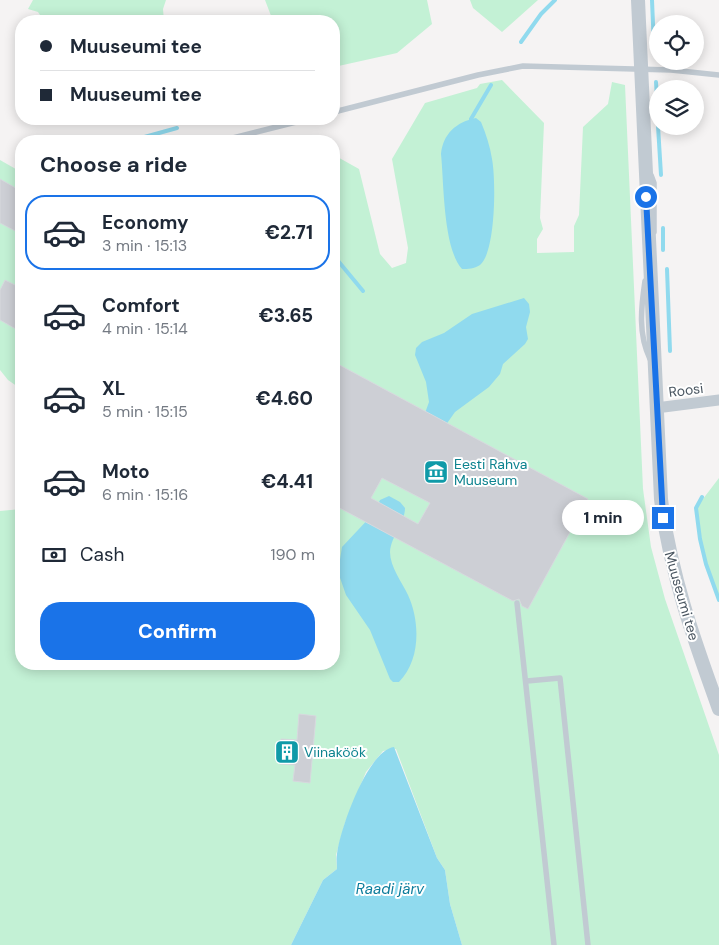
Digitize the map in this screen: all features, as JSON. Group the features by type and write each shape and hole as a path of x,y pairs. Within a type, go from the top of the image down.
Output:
{"street":[{"name":"Muuseumi tee","path":"638,0 661,499 666,537 684,610 719,709"},
{"name":"Roosi","path":"656,408 719,400"}],"lane":[{"path":"340,110 478,75 523,66 640,69 719,76"},
{"path":"245,135 284,125"},
{"path":"518,603 528,681 554,945"},
{"path":"528,681 560,678 588,945"}],"green space":[{"path":"33,0 166,0 164,15 40,15 38,12 28,9"},
{"path":"265,0 427,0 432,24 397,53 340,66 340,15 271,15"},
{"path":"470,0 538,0 502,32 473,8"},
{"path":"502,80 544,123 540,218 543,229 537,239 537,253 574,252 574,226 579,215 583,127 608,104 612,82 625,85 643,489 651,547 665,599 719,755 719,945 462,945 450,904 445,870 437,858 396,749 383,751 366,772 345,823 336,855 337,869 323,880 291,945 0,945 0,511 15,510 15,670 340,670 340,158 359,169 380,254 392,268 406,263 408,248 392,159 425,103 477,88 480,84"},
{"path":"0,160 15,169 15,385 0,370"},
{"path":"719,478 719,600 706,564 696,508"}],"water":[{"path":"476,118 481,122 491,154 494,182 494,215 485,258 478,266 462,269 451,246 448,231 441,154 444,140 452,130 462,122"},
{"path":"524,298 529,304 530,312 526,327 528,339 525,344 503,364 500,374 489,387 455,412 443,429 420,427 429,402 426,382 415,355 416,348 422,342 444,333 472,314"},
{"path":"389,496 400,502 405,508 403,519 393,540 390,552 394,569 412,605 415,616 416,640 415,652 411,663 399,682 393,682 390,679 370,630 346,595 340,578 342,547 373,514 380,500"},
{"name":"Raadi järv","path":"394,747 437,858 445,870 450,904 462,945 291,945 323,880 337,869 339,842 349,810 365,776 384,751"}],"building":[{"path":"0,179 15,188 15,231 0,223"},
{"path":"5,280 15,285 15,329 0,320 0,290"},
{"name":"Eesti Rahva Muuseum","path":"340,365 588,499 528,609 522,606 519,599 513,601 340,508","holes":["382,478 430,503 418,524 371,498"]},
{"path":"299,714 316,716 310,783 293,781 295,765 280,764 281,739 297,740"}],"waterway":[{"path":"521,42 541,14 555,0"},
{"path":"652,0 653,15"},
{"path":"471,119 491,85"},
{"path":"152,135 177,128"},
{"path":"659,135 661,175"},
{"path":"663,228 663,250"},
{"path":"340,263 363,291"},
{"path":"667,269 670,351"},
{"path":"702,497 696,508 700,539 706,564 719,600"}],"place":[{"name":"Eesti Rahva Muuseum","path":"436,472"},
{"name":"Viinaköök","path":"287,752"}],"route":[{"path":"646,197 663,518"}]}
